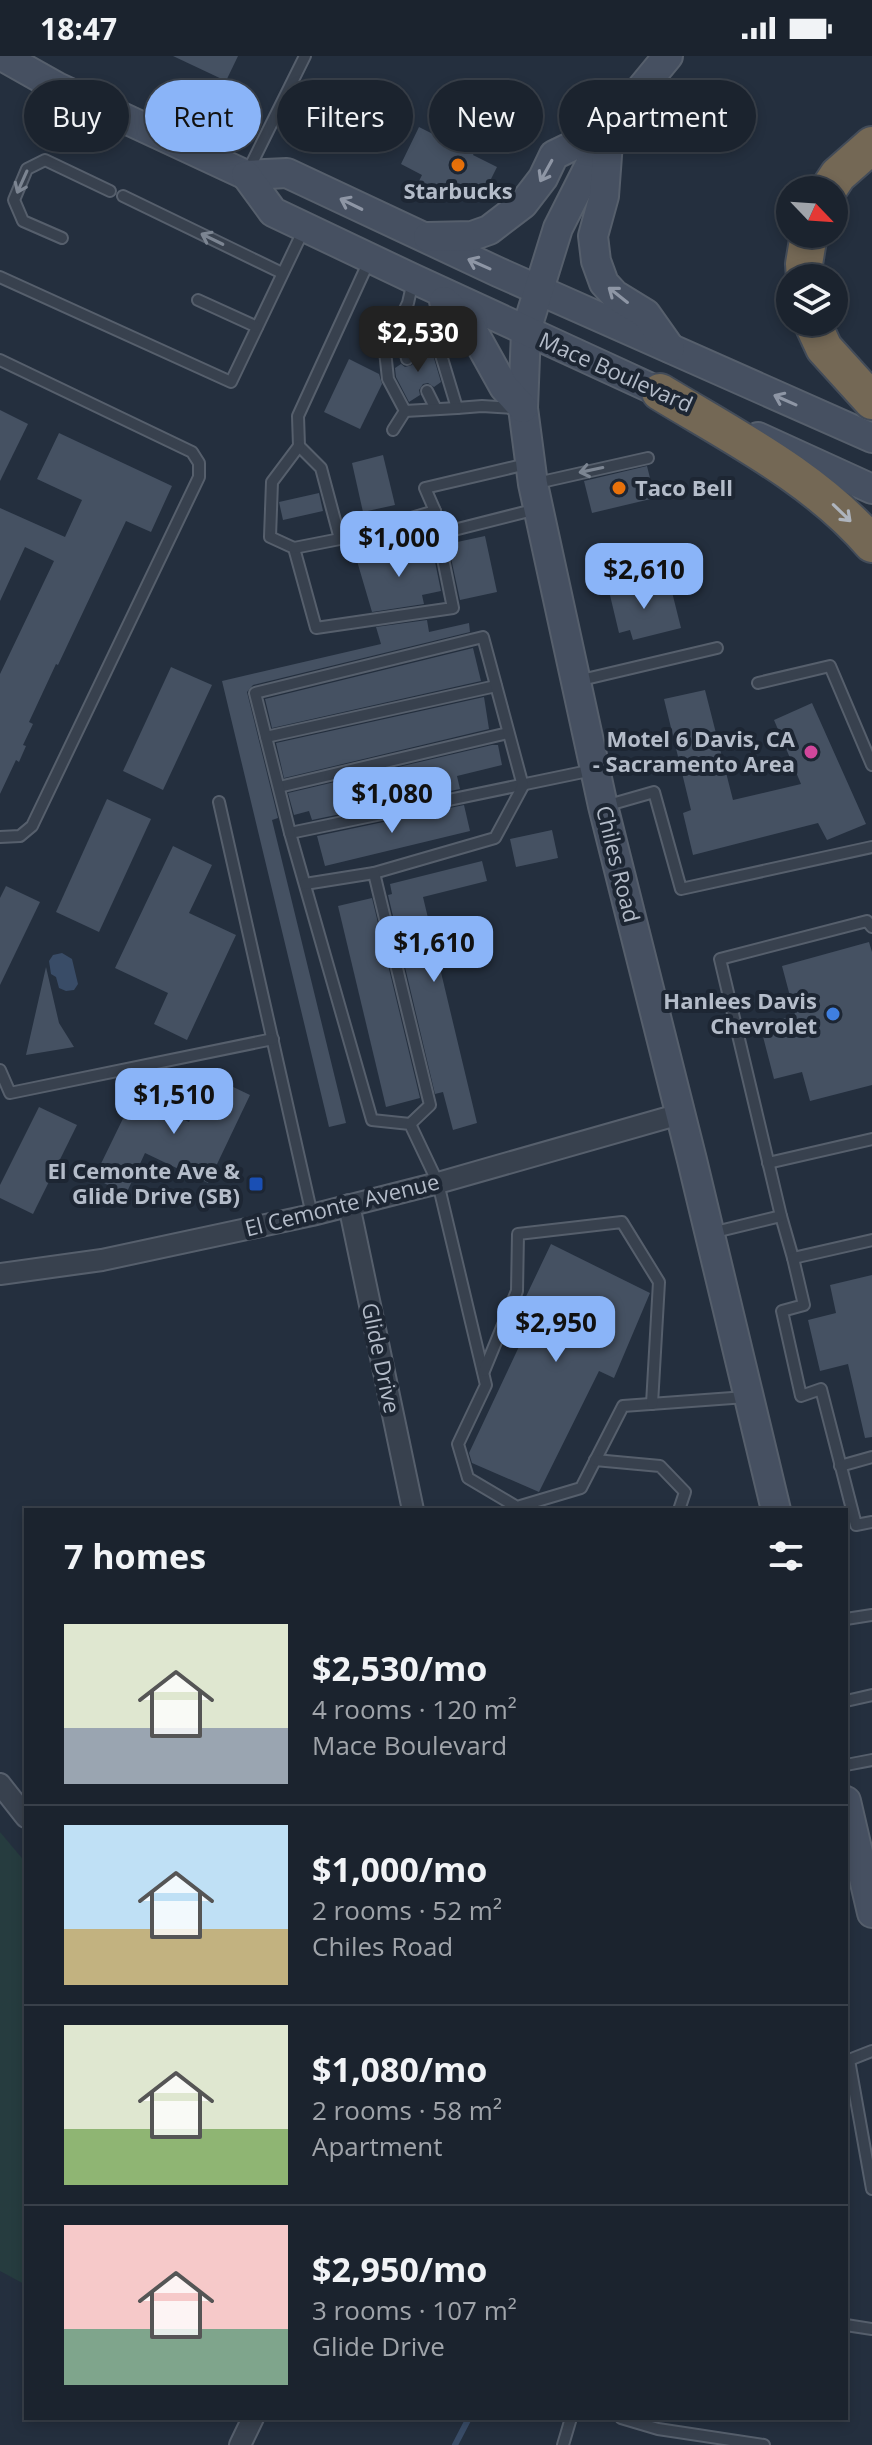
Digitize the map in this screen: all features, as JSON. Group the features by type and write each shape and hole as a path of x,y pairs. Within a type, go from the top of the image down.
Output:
{"highway":[{"path":"837,176 872,145"},
{"path":"818,336 824,348 872,401"},
{"path":"660,392 801,480 833,504 872,544"}],"main road":[{"name":"Chiles Road","path":"648,80 668,56"},
{"name":"Mace Boulevard","path":"1,57 57,87 246,175 287,173 421,237 872,438"},
{"path":"421,237 472,236 489,230 523,204 543,178 554,155 560,152"},
{"name":"Chiles Road","path":"596,152 558,228 526,331 523,408 534,485 603,806 776,1508"},
{"path":"607,152 604,196 593,236 596,261 604,283 615,295 646,314 672,350"},
{"name":"Mace Boulevard","path":"246,175 273,212 872,489"},
{"path":"414,279 469,324 504,387 523,408"},
{"path":"848,1810 872,1913"}],"street":[{"name":"El Cemonte Avenue","path":"0,1274 102,1260 312,1215 438,1183 680,1114"},
{"name":"Glide Drive","path":"349,1205 413,1508"},
{"path":"0,1784 24,1814"},
{"path":"240,2445 252,2420"}],"lane":[{"path":"246,175 305,56"},
{"path":"62,238 23,221 14,200 27,169 45,160 110,191"},
{"path":"123,196 282,273"},
{"path":"0,277 231,382 305,227"},
{"path":"370,259 298,416 299,446 272,482 270,537 294,548 340,539 435,511"},
{"path":"405,411 388,379 385,351 408,303 414,279"},
{"path":"198,300 257,327"},
{"path":"399,321 407,359"},
{"path":"399,321 432,337 438,345 457,408"},
{"path":"0,360 192,452 199,463 199,477 32,826 20,836 0,837"},
{"path":"427,391 436,409"},
{"path":"405,411 482,406 523,408"},
{"path":"393,430 405,411"},
{"path":"299,446 321,468 340,539"},
{"path":"294,548 316,628 453,608 435,511 425,488 534,485 648,458"},
{"path":"438,534 534,485"},
{"path":"305,884 374,873 495,838 523,786 483,637 255,693 290,833 372,1120 410,1124 430,1105 374,873"},
{"path":"575,682 717,648"},
{"path":"758,683 830,666 872,765"},
{"path":"266,737 496,686"},
{"path":"279,787 508,733"},
{"path":"290,833 596,769"},
{"path":"603,806 654,792 681,889 872,847"},
{"path":"219,802 312,1215"},
{"path":"872,927 867,921 720,959 804,1305 782,1311 801,1396 821,1389 856,1525 872,1522"},
{"path":"0,1070 10,1093 273,1039"},
{"path":"410,1124 438,1183 486,1385 458,1444 468,1478 517,1507 581,1488 623,1406 748,1396"},
{"path":"768,1163 872,1139"},
{"path":"709,1233 781,1216"},
{"path":"483,1372 517,1291 518,1234 622,1222 659,1282 652,1404"},
{"path":"793,1258 872,1240"},
{"path":"840,1466 872,1457"},
{"path":"595,1460 660,1466 685,1492 680,1508"},
{"path":"497,1496 500,1508"},
{"path":"848,1619 872,1615"},
{"path":"848,1701 872,1695"},
{"path":"848,1765 872,1760"},
{"path":"872,2051 849,2060 872,2189"},
{"path":"848,2325 872,2329"},
{"path":"563,2445 570,2420"},
{"path":"628,2420 658,2429 764,2445"}],"green space":[{"path":"0,1832 24,1861 24,2284 0,2271"}],"water":[{"path":"62,953 72,959 78,984 74,990 59,988 56,977 51,974 49,961 53,955"}],"building":[{"path":"173,56 238,56 224,80"},
{"path":"419,127 429,132 429,152 474,152 473,155 497,167 480,201 453,187 446,199 417,185 422,175 401,164 407,152 413,152 413,139"},
{"path":"427,346 441,382 434,387 423,384 420,395 409,402 396,377 395,368 401,364 405,367 412,365 414,355"},
{"path":"349,359 379,374 382,384 360,429 324,412"},
{"path":"0,410 28,424 0,481"},
{"path":"59,433 172,486 151,532 126,521 29,722 33,724 19,762 16,760 0,794 0,674 54,561 25,547 0,601 0,508 65,537 82,500 37,479"},
{"path":"383,455 395,505 363,512 352,463"},
{"name":"Taco Bell","path":"647,466 655,498 592,513 584,481"},
{"path":"319,493 323,511 283,520 279,502"},
{"path":"485,536 497,592 460,600 448,544"},
{"path":"412,546 413,555 433,552 441,591 422,595 424,604 372,612 357,561"},
{"path":"650,581 653,592 665,589 667,594 672,592 681,628 633,640 630,630 619,633 609,591"},
{"path":"427,620 429,632 469,623 470,632 253,685 247,692 278,818 272,820 346,1123 329,1127 222,681 381,644 376,627"},
{"path":"473,648 481,681 272,728 265,699"},
{"path":"171,667 212,685 163,790 123,771"},
{"name":"Motel 6 Davis, CA - Sacramento Area","path":"705,690 733,800 801,784 774,720 812,703 866,824 827,840 818,823 693,855 683,813 691,810 664,699"},
{"path":"484,697 489,729 284,778 276,743"},
{"path":"498,745 502,765 457,776 460,789 312,820 309,811 294,815 288,793"},
{"path":"107,799 151,819 99,932 56,912"},
{"path":"464,805 470,831 325,866 317,836"},
{"path":"552,830 558,858 516,867 510,839"},
{"path":"173,846 212,865 189,913 236,935 187,1040 154,1024 168,993 115,968"},
{"path":"482,861 487,881 423,897 477,1123 453,1130 443,1092 435,1094 388,895 392,894 390,884"},
{"path":"6,886 40,902 0,985 0,898"},
{"path":"372,898 420,1098 386,1107 338,906"},
{"path":"869,942 872,952 872,1085 810,1101 802,1072 774,1079 760,1025 795,1015 782,966"},
{"path":"46,967 59,1023 74,1047 26,1055"},
{"path":"210,1076 250,1095 208,1183 145,1153 126,1194 94,1178 134,1096 189,1122"},
{"path":"39,1107 77,1125 33,1214 0,1198 0,1185"},
{"path":"551,1244 650,1293 614,1378 599,1371 539,1492 472,1463 469,1453 524,1336 510,1330"},
{"path":"872,1275 872,1437 865,1438 848,1364 820,1371 808,1320 836,1313 830,1285"}],"waterway":[{"path":"455,2445 468,2420"}],"place":[{"name":"Starbucks","path":"458,165"},
{"name":"Taco Bell","path":"619,488"},
{"name":"Motel 6 Davis, CA - Sacramento Area","path":"811,752"},
{"name":"Hanlees Davis Chevrolet","path":"833,1014"},
{"name":"El Cemonte Ave & Glide Drive (SB)","path":"256,1184"}]}
